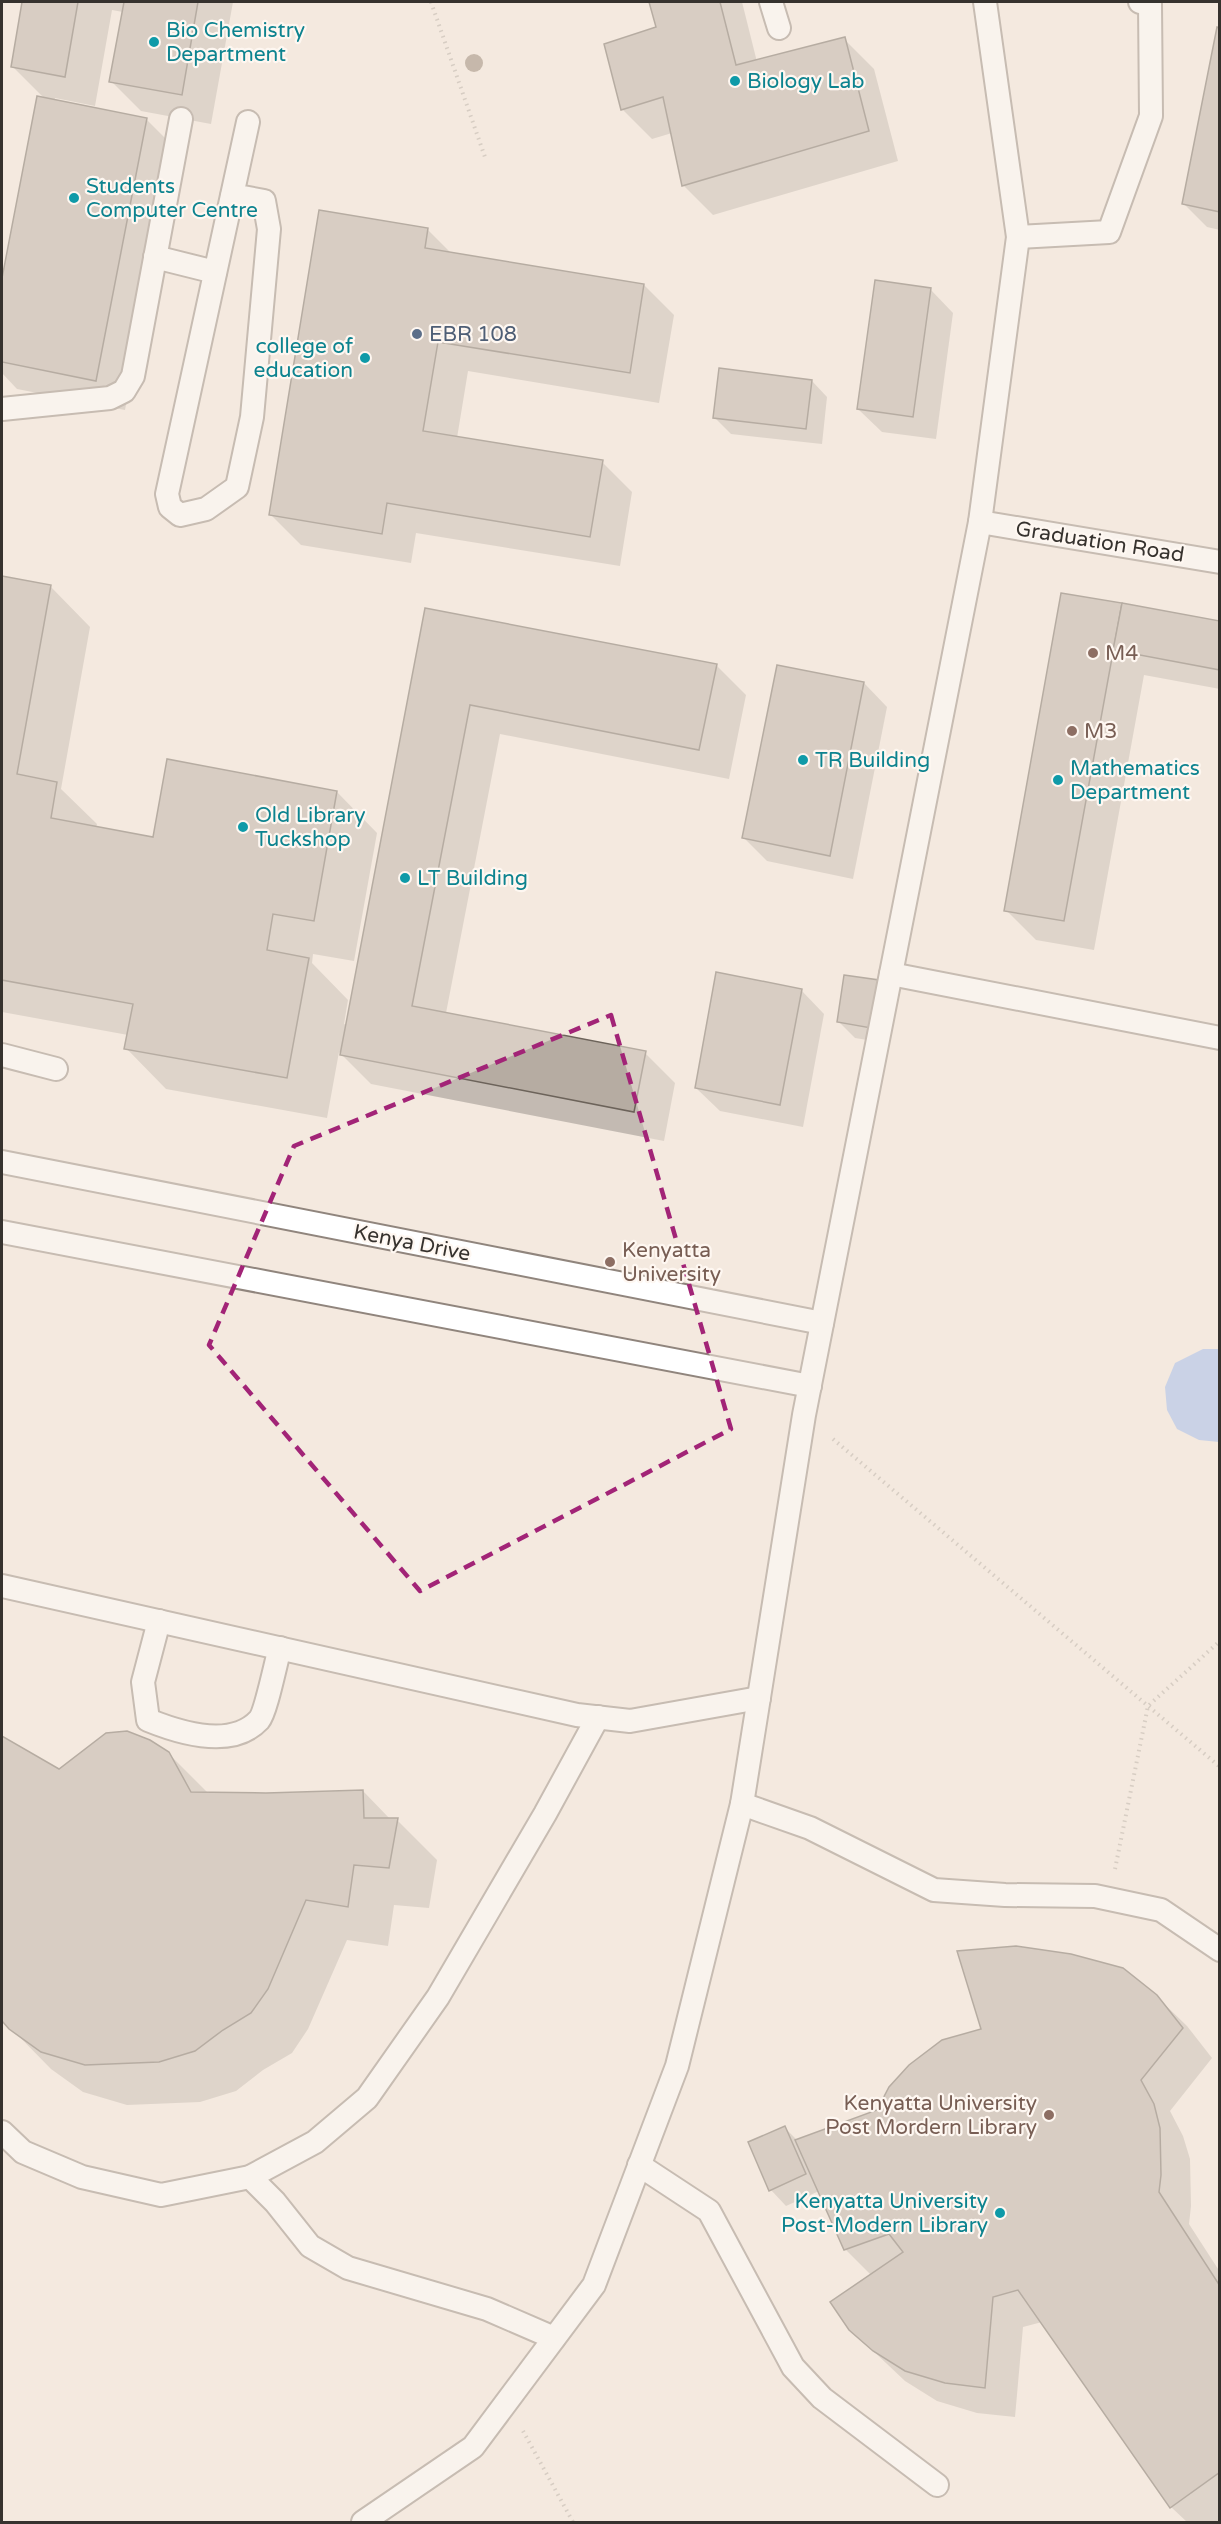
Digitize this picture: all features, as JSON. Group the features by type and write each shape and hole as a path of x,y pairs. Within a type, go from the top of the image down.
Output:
{"lane":[{"path":"771,2 778,28"},
{"path":"363,2523 473,2447 594,2285 677,2066 742,1804 804,1415 980,522 1018,237 985,2"},
{"path":"1018,237 1109,231 1151,116 1150,4 1140,2"},
{"path":"2,409 110,398 124,391 133,376 181,119"},
{"path":"232,195 264,201 269,229 252,417 237,487 206,509 180,515 170,507 166,494 248,122"},
{"path":"155,257 215,272"},
{"name":"Graduation Road","path":"980,522 1220,562"},
{"path":"891,974 1220,1038"},
{"path":"2,1055 56,1068"},
{"name":"Kenya Drive","path":"2,1162 822,1323"},
{"path":"2,1232 810,1386"},
{"path":"2,1586 577,1715 630,1720 759,1698"},
{"path":"159,1621 143,1682 148,1720 172,1730 208,1735 238,1735 260,1719 280,1648"},
{"path":"2,2132 23,2152 82,2177 161,2195 250,2178 315,2142 367,2098 438,1997 545,1815 598,1717"},
{"path":"742,1804 810,1828 934,1890 1005,1895 1095,1896 1161,1910 1220,1950"},
{"path":"639,2165 709,2211 793,2367 822,2398 937,2485"},
{"path":"250,2178 275,2202 310,2246 348,2268 487,2309 554,2338"},
{"path":"383,2523 405,2493"}],"path":[{"path":"431,2 486,160"},
{"path":"804,1415 1220,1767"},
{"path":"1109,1899 1148,1706 1220,1641"},
{"path":"507,2402 573,2523"}],"highlighted area":[{"path":"611,1015 731,1429 420,1591 209,1345 294,1146"}],"water":[{"path":"1203,1349 1219,1349 1219,1442 1199,1440 1177,1429 1167,1410 1165,1387 1175,1363"}],"building":[{"path":"22,2 78,2 65,77 11,67"},
{"name":"Bio Chemistry Department","path":"124,2 198,2 182,95 109,82"},
{"name":"Biology Lab","path":"649,2 720,2 736,65 845,37 869,131 682,186 663,97 621,110 604,44 656,27"},
{"path":"1217,27 1220,28 1220,212 1182,204"},
{"name":"Students Computer Centre","path":"37,96 147,118 96,381 2,362 2,278"},
{"name":"college of education","path":"319,210 428,228 425,248 644,284 630,373 438,342 423,431 603,460 590,537 387,503 382,534 269,515"},
{"path":"875,280 931,288 913,417 857,409"},
{"path":"719,368 812,380 806,429 713,418"},
{"name":"Old Library Tuckshop","path":"2,576 51,585 17,774 57,782 51,818 153,837 167,759 337,791 314,921 273,914 267,950 309,958 287,1078 124,1049 133,1004 2,980"},
{"name":"Mathematics Department","path":"1061,593 1122,603 1064,921 1004,911"},
{"path":"1122,603 1220,621 1220,670 1113,650"},
{"name":"LT Building","path":"425,608 717,664 699,750 470,705 412,1006 646,1051 634,1112 340,1055"},
{"name":"TR Building","path":"777,665 864,682 830,856 742,838"},
{"path":"716,972 802,989 780,1105 695,1088"},
{"path":"844,975 879,980 871,1028 837,1022"},
{"path":"127,1731 150,1740 169,1752 191,1792 266,1793 363,1790 364,1818 398,1818 389,1868 354,1865 348,1907 306,1900 268,1989 251,2013 195,2051 159,2062 85,2065 41,2052 9,2029 2,2021 2,1736 59,1769 106,1733"},
{"name":"Kenyatta University Post-Modern Library","path":"1016,1946 1071,1954 1123,1968 1157,1995 1183,2028 1141,2080 1154,2104 1160,2128 1159,2192 1220,2286 1220,2472 1170,2508 1018,2290 993,2297 985,2388 945,2383 905,2371 873,2351 849,2330 830,2302 903,2252 889,2234 844,2250 795,2140 877,2110 889,2087 909,2065 942,2040 981,2029 957,1951"},
{"path":"785,2126 806,2174 769,2191 748,2142"}],"place":[{"name":"Bio Chemistry Department","path":"154,42"},
{"name":"Biology Lab","path":"735,81"},
{"name":"Students Computer Centre","path":"74,198"},
{"name":"EBR 108","path":"417,334"},
{"name":"college of education","path":"365,358"},
{"name":"M4","path":"1093,653"},
{"name":"M3","path":"1072,731"},
{"name":"TR Building","path":"803,760"},
{"name":"Mathematics Department","path":"1058,780"},
{"name":"Old Library Tuckshop","path":"243,827"},
{"name":"LT Building","path":"405,878"},
{"name":"Kenyatta University","path":"610,1262"},
{"name":"Kenyatta University Post Mordern Library","path":"1049,2115"},
{"name":"Kenyatta University Post-Modern Library","path":"1000,2213"}]}
